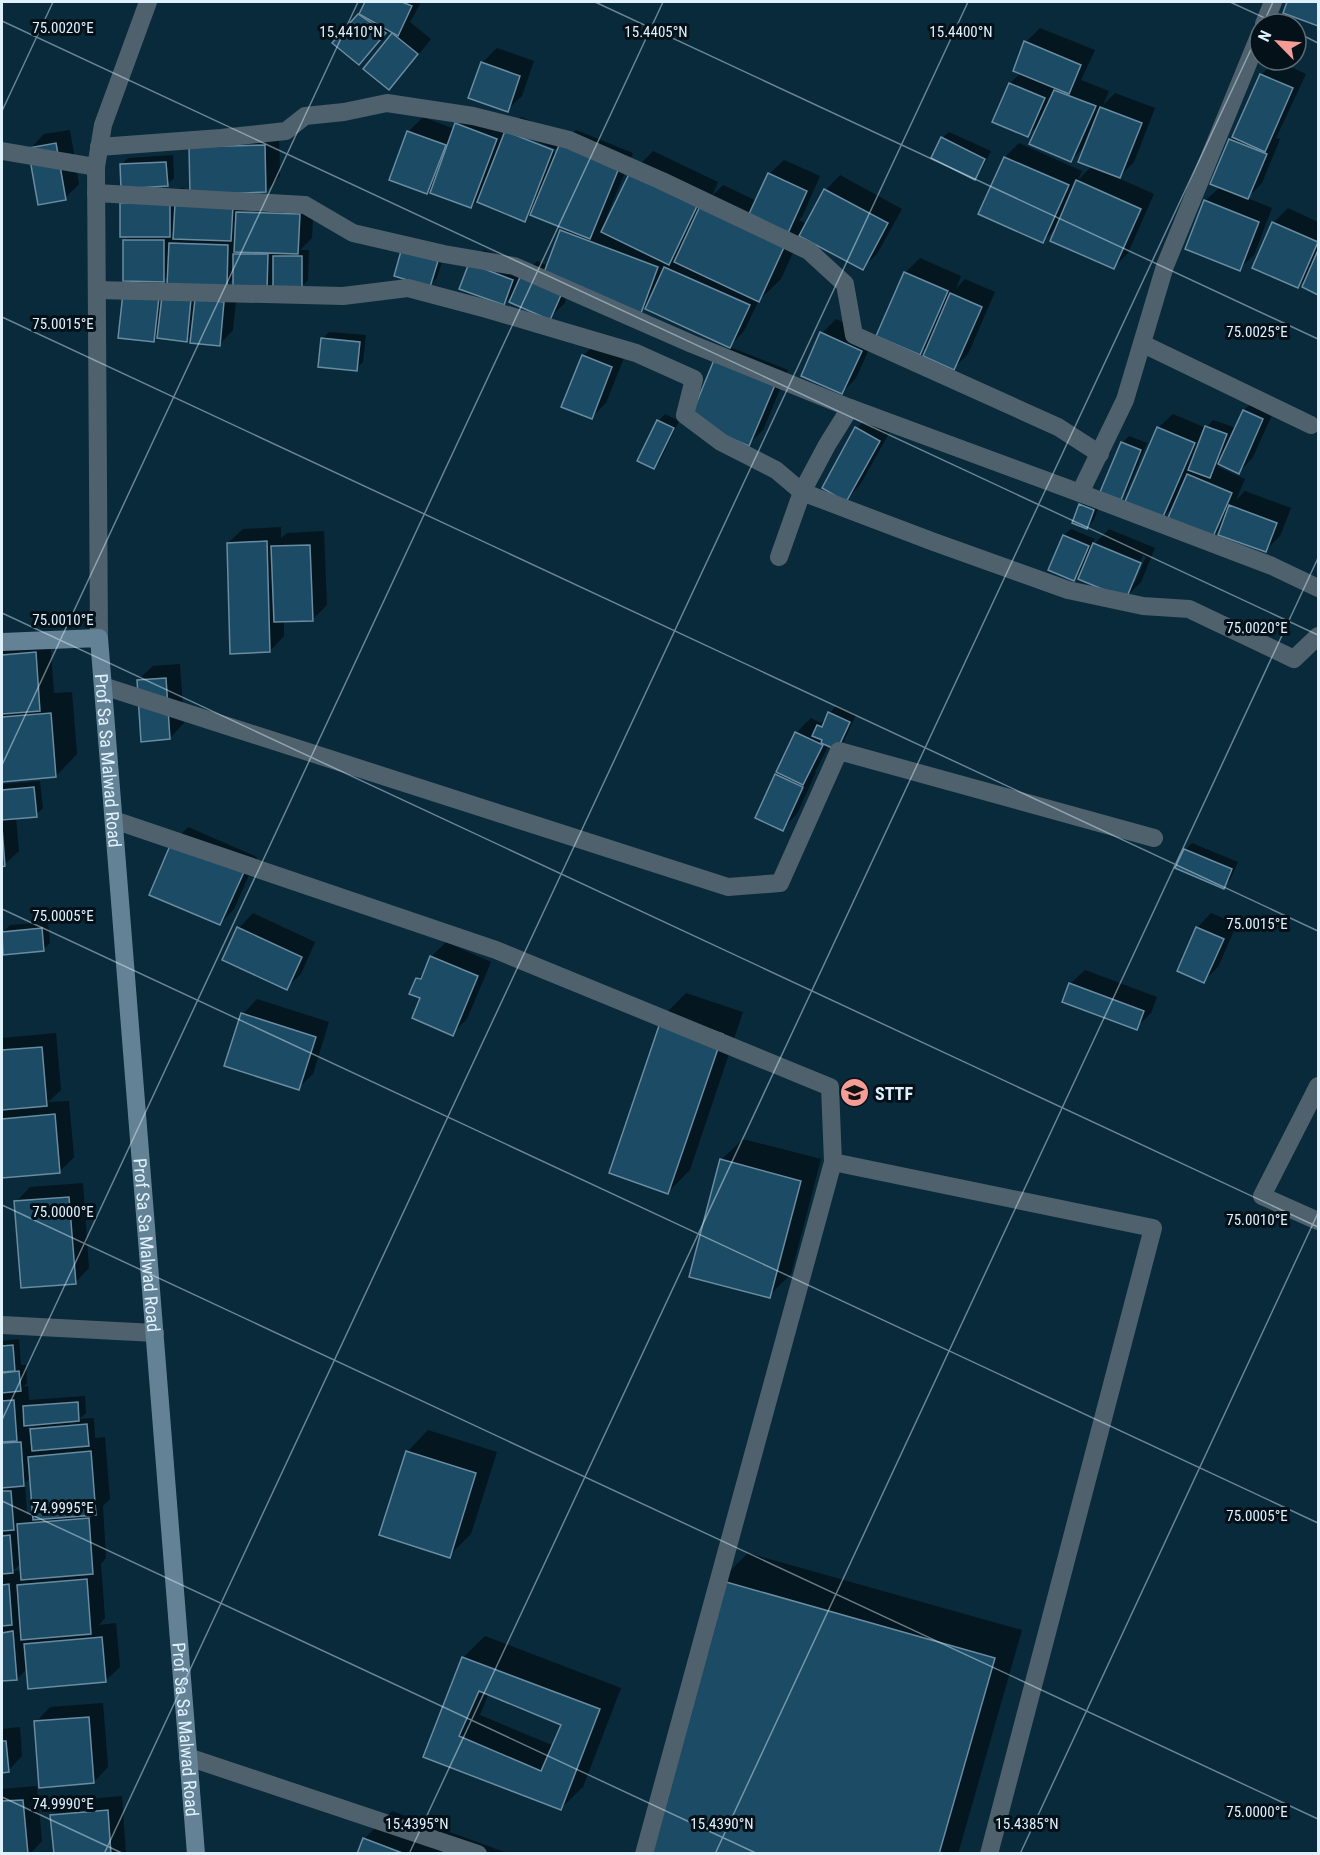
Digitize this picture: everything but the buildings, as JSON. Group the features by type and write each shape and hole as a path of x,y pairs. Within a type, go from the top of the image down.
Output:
{"street":[{"path":"2,642 99,638 96,167 102,125 148,2"},
{"path":"1080,493 1125,400 1166,266 1248,64"},
{"path":"99,147 221,138 286,130 305,116 344,112 387,103 473,116 568,140 662,181 809,251 845,284 854,335 1058,427 1100,454"},
{"path":"2,151 96,167"},
{"path":"96,193 305,205 353,233 444,254 514,266 692,344 850,408 1272,566 1318,588"},
{"path":"97,290 344,296 408,288 487,309 636,353 694,379 685,415 721,442 776,470 802,492 1068,590 1143,606 1189,609 1294,659 1318,636"},
{"path":"1143,344 1311,425"},
{"path":"779,557 802,492 850,408"},
{"name":"Prof Sa Sa Malwad Road","path":"99,638 196,1854"},
{"path":"103,686 728,887 780,883 838,751 1154,838"},
{"path":"114,820 496,950 830,1087 833,1162 644,1854"},
{"path":"1318,1086 1262,1196 1318,1221"},
{"path":"833,1162 1153,1228 989,1854"},
{"path":"2,1325 155,1333"},
{"path":"188,1757 478,1854"}],"place":[{"name":"STTF","path":"854,1093"}]}
